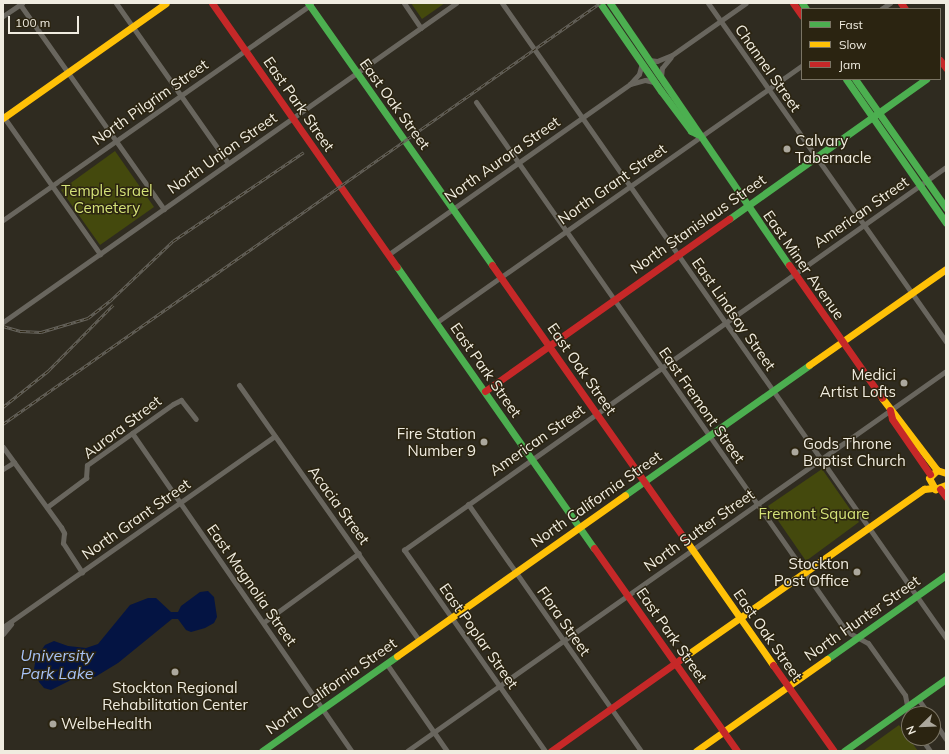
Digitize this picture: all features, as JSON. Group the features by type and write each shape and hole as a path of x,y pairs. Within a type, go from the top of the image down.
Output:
{"street":[{"path":"3,16 20,3 164,209"},
{"path":"116,3 228,163"},
{"path":"100,254 3,117 166,3"},
{"name":"East Park Street","path":"212,3 737,751"},
{"path":"404,3 421,28"},
{"name":"North Union Street","path":"3,322 456,3"},
{"name":"East Lindsay Street","path":"502,3 946,638"},
{"name":"East Miner Avenue","path":"600,3 645,61"},
{"name":"East Miner Avenue","path":"610,3 645,61 691,132 698,136 890,410 898,416 927,456 943,471"},
{"name":"Channel Street","path":"708,3 946,342"},
{"path":"645,61 658,61 672,55 746,3"},
{"path":"793,3 801,15"},
{"name":"North Pilgrim Street","path":"3,220 309,4"},
{"name":"East Oak Street","path":"309,4 834,751"},
{"path":"658,80 662,68 672,55"},
{"name":"North Aurora Street","path":"389,254 630,84 639,74 645,61"},
{"name":"North Grant Street","path":"437,322 630,186 698,136 801,66"},
{"name":"North Aurora Street","path":"630,84 646,80 658,80"},
{"path":"847,80 946,223"},
{"path":"856,80 946,208"},
{"name":"North Stanislaus Street","path":"485,391 925,80"},
{"name":"East Fremont Street","path":"476,102 517,163 846,631 868,643 905,695 907,706"},
{"name":"American Street","path":"417,539 946,167"},
{"name":"North California Street","path":"262,751 946,269"},
{"name":"North Sutter Street","path":"406,751 946,371"},
{"name":"Acacia Street","path":"239,385 419,640"},
{"name":"Aurora Street","path":"46,507 86,478 87,465 181,400 196,419"},
{"name":"East Miner Avenue","path":"890,410 892,419 907,442 915,449 929,478 940,487"},
{"name":"East Magnolia Street","path":"132,433 264,622 351,751"},
{"name":"North Grant Street","path":"3,627 11,623 275,436"},
{"path":"3,447 63,531 63,543 82,572"},
{"path":"915,449 921,455 927,456"},
{"path":"3,469 14,462"},
{"path":"924,489 929,478 943,471"},
{"path":"551,751 924,489 940,487 946,497"},
{"name":"Flora Street","path":"468,504 641,751"},
{"name":"East Poplar Street","path":"417,539 404,550 545,751"},
{"path":"264,622 359,553"},
{"name":"North Hunter Street","path":"696,751 946,575"},
{"name":"North Grant Street","path":"3,634 11,623"},
{"path":"386,663 447,751"},
{"path":"908,706 946,679"},
{"path":"918,699 923,706"},
{"path":"844,751 901,711"}],"green space":[{"path":"411,3 445,3 422,19"},
{"name":"Temple Israel Cemetery","path":"115,151 154,207 100,245 61,190"},
{"name":"Fremont Square","path":"822,469 859,522 806,561 768,506"},
{"path":"899,725 901,728 901,746 914,746 918,751 863,751"}],"water":[{"name":"University Park Lake","path":"208,591 214,597 217,617 214,623 205,628 191,632 186,630 178,619 172,619 118,663 95,677 71,680 51,690 44,688 39,682 34,669 36,658 45,645 54,641 68,646 86,648 98,644 130,605 148,598 156,598 171,612 178,612 181,606 200,592"}],"railway":[{"path":"3,424 600,3"},
{"path":"3,326 21,331 41,332 88,318 110,301 173,241 304,152"},
{"path":"3,407 48,371 113,305"}],"traffic: fast":[{"path":"308,3 492,265"},
{"path":"600,3 661,91 691,131 697,134"},
{"path":"610,3 789,265"},
{"path":"802,3 805,8"},
{"path":"847,80 946,223"},
{"path":"856,80 946,208"},
{"path":"729,219 925,80"},
{"path":"397,267 594,548"},
{"path":"625,495 809,365"},
{"path":"827,659 946,575"},
{"path":"262,751 397,656"},
{"path":"844,751 946,679"}],"traffic: slow":[{"path":"3,118 166,3"},
{"path":"809,365 946,269"},
{"path":"882,398 937,470"},
{"path":"946,473 937,470 929,478 935,489 946,485"},
{"path":"681,659 924,489 933,488"},
{"path":"397,656 625,495"},
{"path":"687,542 773,665"},
{"path":"696,751 827,659"}],"traffic: jam":[{"path":"212,3 397,267"},
{"path":"793,3 801,15"},
{"path":"901,3 904,8"},
{"path":"941,61 946,68"},
{"path":"485,391 729,219"},
{"path":"492,265 687,542"},
{"path":"789,265 882,398"},
{"path":"890,410 892,419 930,474"},
{"path":"940,489 946,497"},
{"path":"594,548 737,751"},
{"path":"551,751 681,659"},
{"path":"773,665 834,751"}],"place":[{"name":"Calvary Tabernacle","path":"787,149"},
{"name":"Medici Artist Lofts","path":"904,383"},
{"name":"Fire Station Number 9","path":"484,442"},
{"name":"Gods Throne Baptist Church","path":"795,452"},
{"name":"Stockton Post Office","path":"857,572"},
{"name":"Stockton Regional Rehabilitation Center","path":"175,672"},
{"name":"WelbeHealth","path":"53,724"}]}
